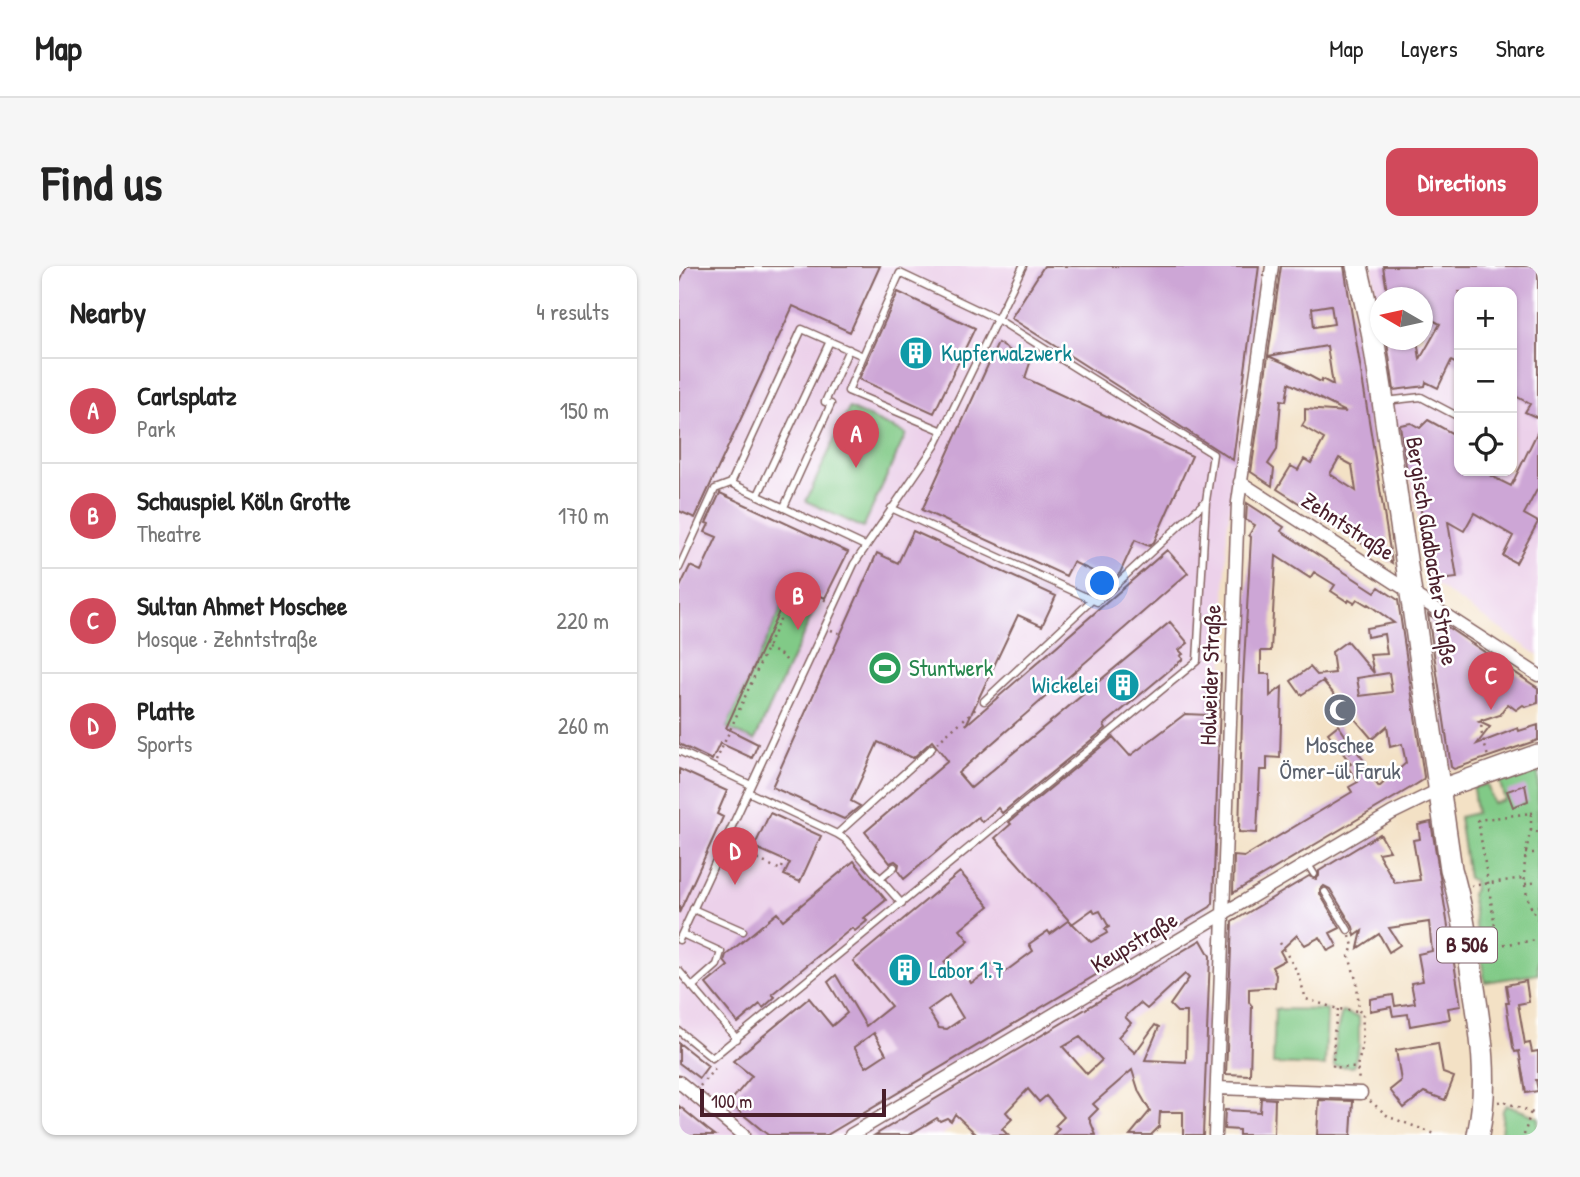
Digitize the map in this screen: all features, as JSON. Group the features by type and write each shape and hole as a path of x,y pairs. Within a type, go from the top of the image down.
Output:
{"main road":[{"name":"Bergisch Gladbacher Straße","path":"1357,266 1372,331 1451,869 1457,888 1482,1035 1484,1103 1478,1135"}],"street":[{"name":"Holweider Straße","path":"1215,1135 1240,482 1272,266"},
{"name":"Zehntstraße","path":"1240,482 1538,675"},
{"path":"1441,789 1538,754"},
{"name":"Keupstraße","path":"851,1135 1223,913 1310,868 1392,813 1441,789"},
{"path":"679,1082 743,1135"},
{"path":"1217,1088 1361,1093"}],"lane":[{"path":"692,987 717,965 721,952 680,937 854,564 935,446 1023,266"},
{"path":"679,1031 712,1058 1197,661 1206,501 1213,454 997,319 900,274 848,391 943,431"},
{"path":"731,483 802,329 863,356"},
{"path":"758,495 830,341"},
{"path":"784,507 831,404 825,401 849,349"},
{"path":"1383,401 1421,397 1454,414"},
{"path":"679,568 715,489 731,483 865,546"},
{"path":"891,508 1097,602 1206,501"},
{"path":"984,701 1092,600"},
{"path":"837,834 932,748"},
{"path":"679,751 845,839 902,904"},
{"path":"880,879 894,867"},
{"path":"1325,892 1348,930"},
{"path":"693,909 743,931"},
{"path":"679,971 737,1039"}],"path":[{"path":"713,767 795,586 829,602"},
{"path":"767,648 783,656 789,664"},
{"path":"1197,661 1232,662"},
{"path":"932,748 984,701"},
{"path":"1482,719 1481,730 1492,770"},
{"path":"1538,812 1478,820 1498,945 1538,940"},
{"path":"1531,813 1524,878 1530,907 1538,919"},
{"path":"1531,830 1538,832"},
{"path":"729,846 781,870 785,861"},
{"path":"1525,853 1538,853"},
{"path":"1457,888 1524,878"},
{"path":"1525,884 1538,882"},
{"path":"1530,907 1538,906"},
{"path":"1348,930 1353,946 1349,956 1357,984 1359,1011"},
{"path":"1280,943 1298,973 1306,999 1363,1013 1362,1049 1357,1068 1361,1093 1389,1117 1438,1135"},
{"path":"1338,1009 1332,1067 1357,1068"},
{"path":"693,1094 719,1063 712,1058"},
{"path":"1484,1103 1503,1101 1538,1115"},
{"path":"1524,1135 1531,1111"}],"shaded area":[{"path":"679,266 1261,266 1227,531 1221,743 1199,745 1168,847 1217,928 1216,966 941,1135 679,1135"},
{"path":"1372,266 1538,266 1538,655 1429,580 1411,480 1404,480 1383,350 1433,350 1433,287 1375,287"}],"green space":[{"path":"849,408 906,434 863,528 806,501"},
{"path":"788,593 816,606 755,740 726,728"},
{"path":"1538,766 1538,974 1485,982 1471,894 1474,890 1473,881 1468,878 1459,817 1476,813 1473,788 1487,784 1493,803 1505,800 1499,780"},
{"path":"1275,1009 1327,1010 1325,1066 1273,1064"},
{"path":"1342,1012 1359,1017 1359,1046 1353,1067 1334,1066 1336,1035"},
{"path":"1506,1105 1538,1117 1538,1135 1501,1135 1503,1110"}],"building":[{"path":"687,266 880,266 850,332 793,306 695,518 679,511 679,283"},
{"path":"1044,266 1259,266 1233,460 1011,318"},
{"path":"1281,266 1344,266 1392,563 1277,489 1291,466 1298,470 1304,459 1311,463 1324,439 1302,426 1305,409 1346,412 1289,383 1286,401 1281,400 1277,450 1268,464 1274,469 1272,486 1251,472","holes":["1331,305 1334,324 1314,327 1312,308","1327,346 1333,385 1322,379 1321,382 1268,356","1339,458 1352,465 1356,491 1330,474"]},
{"path":"1383,266 1538,266 1538,418 1525,412 1530,404 1517,397 1517,287 1454,287 1454,362 1451,361 1438,388 1426,382 1425,386 1394,390 1388,350 1419,350 1420,359 1425,350 1433,350 1433,336 1440,324 1433,320 1433,287 1386,287"},
{"name":"Kupferwalzwerk","path":"898,292 975,328 934,413 859,379"},
{"path":"998,343 1030,363 1025,378 1192,456 1154,542 1149,546 1135,540 1120,573 1112,580 1073,562 1066,576 922,510"},
{"path":"1428,420 1454,434 1454,476 1491,476 1511,486 1538,431 1538,488 1524,514 1538,522 1516,563 1503,556 1513,536 1474,513 1464,531 1448,522 1457,578 1432,581 1415,473 1407,472 1400,425 1411,423 1420,428"},
{"path":"720,493 848,552 825,598 792,583 726,728 758,744 752,758 720,743 712,760 679,744 679,589 690,566 701,571 717,537 705,532 709,524 706,523"},
{"path":"1247,503 1284,527 1281,531 1375,592 1379,587 1398,600 1424,777 1412,787 1233,893 1234,856 1244,857 1352,792 1349,787 1358,782 1347,766 1351,764 1328,733 1338,725 1345,735 1350,753 1355,749 1379,787 1406,763 1402,744 1390,747 1387,726 1372,739 1323,681 1301,695 1291,681 1310,667 1317,675 1335,673 1332,652 1347,641 1374,673 1370,655 1387,654 1384,634 1367,637 1366,628 1394,623 1368,604 1357,599 1354,603 1349,600 1348,602 1331,591 1335,585 1314,572 1310,578 1276,556 1271,651 1261,651 1261,674 1270,674 1270,696 1282,687 1280,758 1267,757 1267,770 1260,770 1257,833 1239,832 1249,535 1255,525 1246,520","holes":["1389,673 1392,692 1360,696 1357,678"]},
{"path":"913,531 1056,596 1042,626 1018,615 966,725 1167,550 1188,573 958,773 971,788 1170,622 1188,643 1179,650 1183,659 1104,725 1106,728 1002,813 998,808 982,822 978,817 904,879 898,871 899,864 895,861 890,863 865,832 948,761 932,741 913,758 878,742 851,801 860,806 844,819 772,787 877,553 898,563"},
{"path":"1428,614 1538,688 1538,703 1526,707 1523,705 1516,710 1508,704 1500,715 1479,722 1490,727 1477,744 1518,728 1519,731 1538,725 1538,740 1454,769 1451,767"},
{"path":"1209,674 1221,674 1213,903 1210,907 827,1135 768,1135 729,1103 752,1076 733,1061 809,998 832,1026 847,1013 828,982 836,975 866,1026 891,1006 853,961 960,872 989,906 960,930 969,941 944,962 956,977 964,971 971,983 987,973 984,969 992,964 1002,974 1033,951 1029,944 1048,931 1050,934 1069,920 995,838 1011,824 1009,822 1113,737 1130,756 1185,714 1208,715","holes":["1093,909 1095,913 1100,911 1109,927 1105,929 1107,933 1091,942 1073,924","949,995 963,1018 947,1029 939,1028 928,1010","874,1033 886,1054 866,1067 854,1047"]},
{"path":"679,769 727,791 717,814 723,817 679,913"},
{"path":"1525,785 1528,801 1513,807 1507,791"},
{"path":"770,813 821,836 800,882 784,875 790,863 754,847"},
{"path":"1431,822 1461,1006 1448,1008 1450,1019 1410,1026 1408,1014 1393,1016 1391,1007 1370,1011 1370,999 1393,995 1395,1006 1415,1003 1411,983 1423,981 1418,954 1432,951 1429,922 1389,928 1400,945 1389,952 1379,934 1358,948 1362,931 1355,936 1353,927 1330,889 1324,886 1320,894 1340,928 1330,933 1337,946 1328,951 1320,937 1305,945 1297,935 1280,951 1285,960 1272,967 1276,975 1275,987 1249,989 1249,1002 1252,1006 1250,1075 1226,1074 1232,922 1309,876 1316,879 1319,871 1380,834 1390,851 1378,853 1395,883 1420,880 1413,840 1420,839 1418,825"},
{"path":"854,861 886,900 864,918 867,921 855,931 852,928 772,994 775,997 763,1008 760,1004 738,1023 706,984 728,966 724,961 726,955 777,913 783,920"},
{"path":"1201,940 1210,956 1203,1135 1183,1135 1183,1112 1160,1112 1159,1127 1151,1135 1130,1135 1150,1111 1139,1092 1132,1070 1093,1104 1098,1109 1089,1118 1096,1135 1053,1135 1059,1129 1055,1126 1064,1117 1046,1096 1039,1102 1028,1089 1006,1112 1012,1119 1002,1129 1008,1135 977,1135 955,1114 951,1121 947,1118 940,1121 937,1118 909,1135 875,1135","holes":["1185,974 1189,978 1170,1005 1177,1012 1187,1012 1186,1062 1145,1060 1159,1027 1155,1025 1135,1053 1118,1037 1131,1023 1125,1017 1140,1003 1147,1009","1080,1037 1102,1060 1087,1074 1063,1047"]},
{"path":"1526,981 1529,1002 1518,1004 1525,1044 1530,1043 1532,1052 1538,1051 1538,1091 1526,1093 1519,1051 1515,1052 1513,1047 1506,985"},
{"path":"679,1043 708,1066 699,1078 679,1063"},
{"path":"1438,1043 1443,1073 1454,1077 1445,1100 1424,1092 1404,1108 1390,1090 1401,1081 1396,1050"},
{"path":"1261,1098 1275,1099 1274,1135 1239,1135 1239,1130 1224,1129 1225,1110 1260,1112"},
{"path":"1319,1100 1353,1101 1351,1135 1317,1135"},
{"path":"679,1106 707,1129 715,1135 679,1135"}],"place":[{"name":"Kupferwalzwerk","path":"916,353"},
{"name":"Carlsplatz","path":"856,468"},
{"name":"Schauspiel Köln Grotte","path":"798,630"},
{"name":"Stuntwerk","path":"885,668"},
{"name":"Wickelei","path":"1123,685"},
{"name":"Moschee Ömer-ül Faruk","path":"1340,710"},
{"name":"Sultan Ahmet Moschee","path":"1491,710"},
{"name":"Platte","path":"735,885"},
{"name":"Labor 1.7","path":"905,970"}]}
